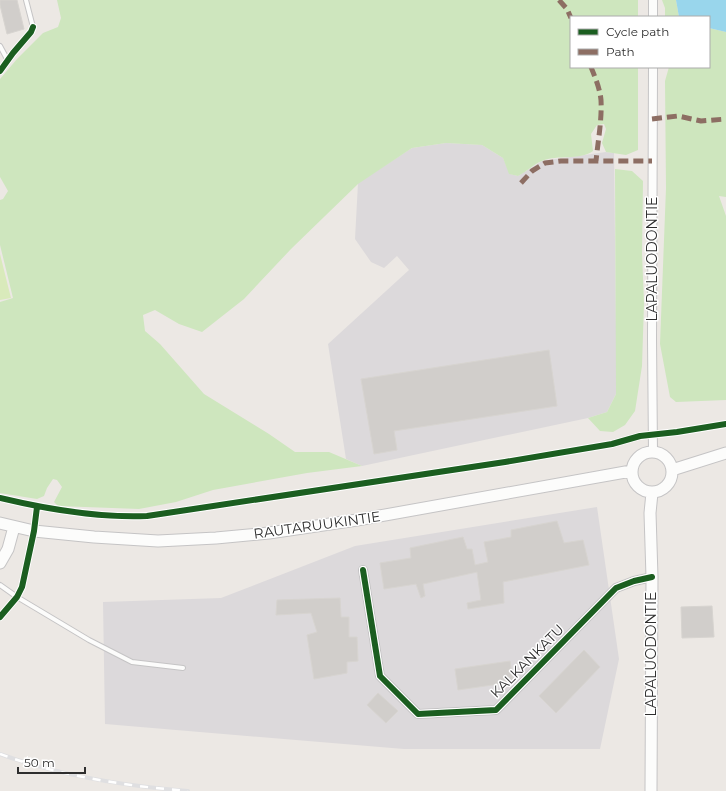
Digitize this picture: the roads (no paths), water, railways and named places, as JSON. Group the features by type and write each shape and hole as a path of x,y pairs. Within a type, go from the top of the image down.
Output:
{"main road":[{"path":"647,452 660,454 666,458 670,463 672,470 672,477 665,488 652,493 640,489 635,484 631,471 636,459 647,452"},
{"path":"672,470 726,453"},
{"name":"RAUTARUUKINTIE","path":"0,523 34,531 158,541 216,538 269,533 357,520 631,471"},
{"name":"LAPALUODONTIE","path":"651,791 652,577 650,512 652,493"},
{"path":"0,563 8,549 14,527"}],"street":[{"path":"653,0 653,16"},
{"name":"LAPALUODONTIE","path":"652,68 653,452"},
{"name":"KALKANKATU","path":"363,570 380,676 418,714 496,710 616,588 634,581 652,577"}],"lane":[{"path":"26,0 33,27"},
{"path":"0,46 8,59"},
{"path":"0,585 17,597 89,640 132,662 183,668"}],"water":[{"path":"676,0 726,0 726,32 710,28 710,16 679,16"}],"railway":[{"path":"0,754 23,762 93,779 188,791"}]}
